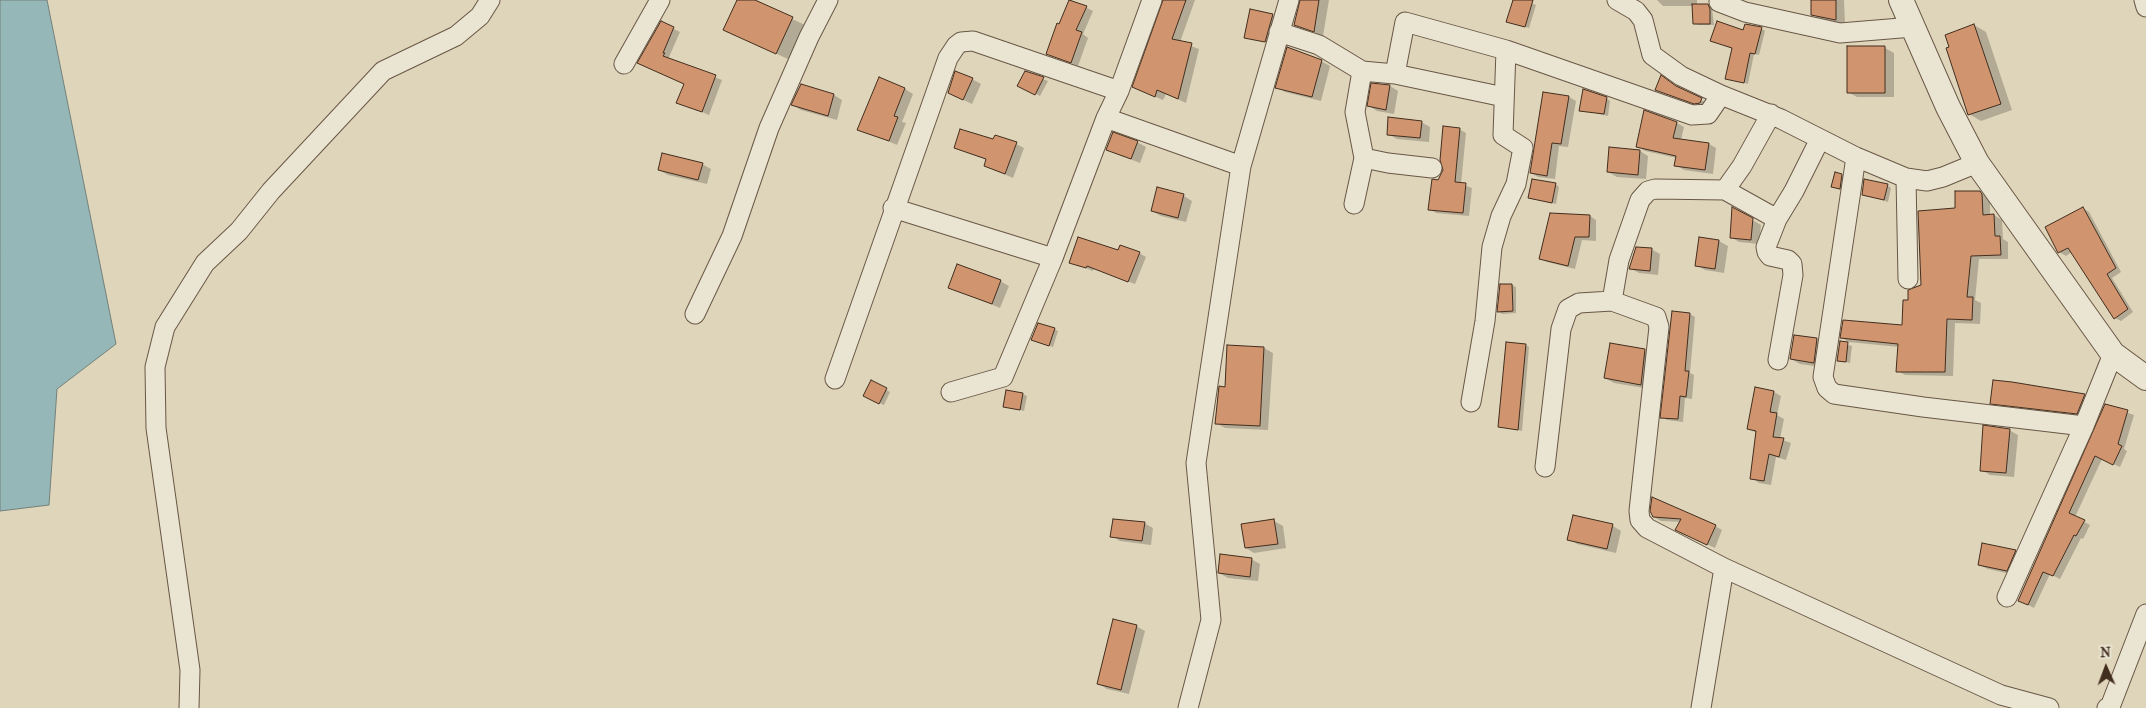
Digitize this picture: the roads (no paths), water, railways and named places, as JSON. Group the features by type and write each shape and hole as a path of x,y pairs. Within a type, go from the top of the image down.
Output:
{"street":[{"path":"189,708 190,670 156,428 155,367 165,327 206,263 239,231 270,191 383,71 456,36 480,16 490,0"},
{"path":"624,64 660,0"},
{"path":"695,314 732,236 769,128 809,37 828,0"},
{"path":"951,392 1002,377 1053,258 1106,118 1119,91 1152,0"},
{"path":"1188,708 1211,620 1196,463 1241,166 1289,0"},
{"path":"1617,0 1636,12 1644,20 1652,55 1681,76 1721,95 1771,114 1856,157 1906,178 1928,181 1943,177 1976,163"},
{"path":"1901,0 1948,107 1976,163 2113,354 2146,378"},
{"path":"2144,0 2146,7"},
{"path":"1719,2 1745,12 1840,33 1913,27"},
{"path":"1395,74 1405,22 1506,50 1692,115 1708,114 1721,95"},
{"path":"1279,32 1319,44 1362,71 1395,74 1504,97"},
{"path":"834,379 893,208 948,58 956,46 962,42 973,41 1119,91"},
{"path":"1471,402 1485,321 1492,247 1501,216 1516,184 1523,148 1503,135 1506,50"},
{"path":"1354,204 1364,158 1355,112 1362,71"},
{"path":"1725,190 1742,166 1771,114"},
{"path":"1106,118 1241,166"},
{"path":"1778,360 1793,275 1792,264 1788,260 1770,256 1766,247 1777,219 1794,191 1820,139"},
{"path":"1856,157 1823,377 1827,388 1834,394 1914,406 2084,426"},
{"path":"1364,158 1432,168"},
{"path":"1906,178 1908,279"},
{"path":"1612,301 1619,260 1640,200 1648,191 1655,189 1725,190 1777,219"},
{"path":"893,208 1053,258"},
{"path":"1545,467 1561,329 1568,310 1579,302 1612,301 1656,317 1659,327 1638,511 1640,520 1647,528 1724,568 2001,695 2049,708"},
{"path":"2007,597 2084,426 2113,354"},
{"path":"1701,708 1724,568"},
{"path":"2107,708 2110,707 2122,680 2146,614"}],"water":[{"path":"0,0 47,0 116,344 57,389 49,505 0,511"}]}
